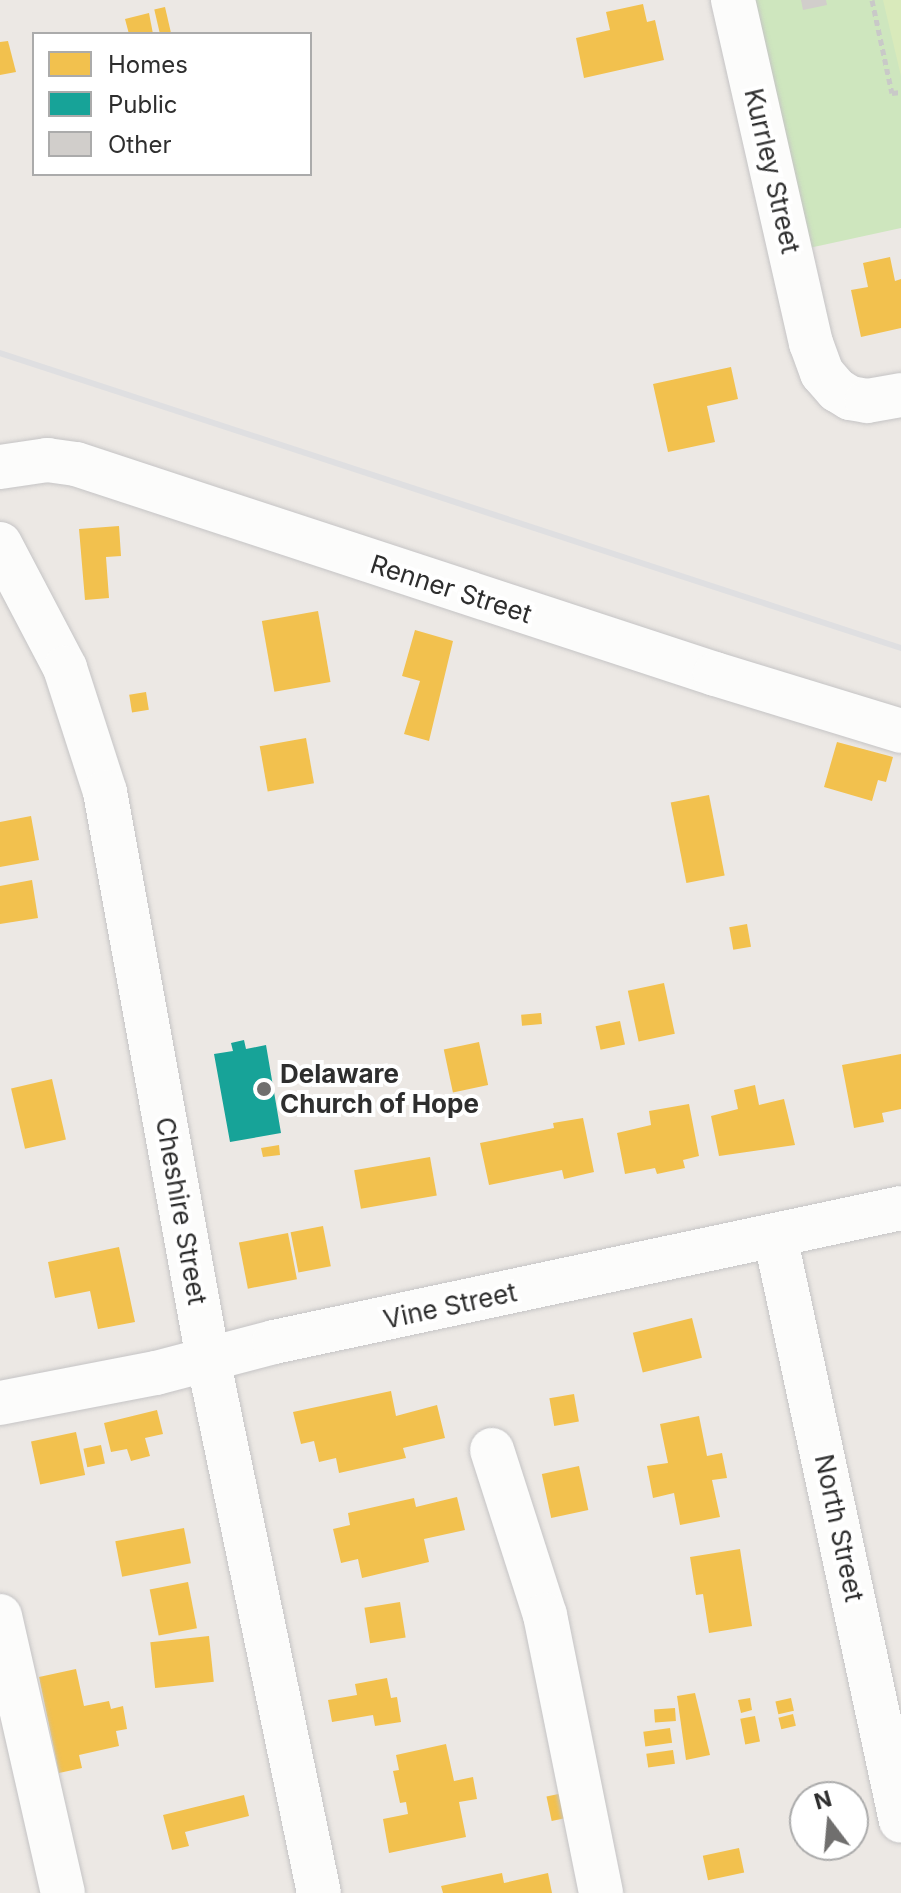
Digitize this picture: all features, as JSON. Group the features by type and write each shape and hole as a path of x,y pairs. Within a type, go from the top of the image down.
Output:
{"street":[{"name":"Kurrley Street","path":"733,0 811,343 822,373 837,390 867,401 901,395"},
{"name":"Renner Street","path":"0,467 47,460 76,464 684,665 901,731"},
{"name":"Cheshire Street","path":"0,544 65,668 105,792 208,1359 319,1893"},
{"name":"Vine Street","path":"0,1403 901,1208"},
{"name":"North Street","path":"775,1236 901,1821"},
{"path":"492,1450 545,1615 601,1893"},
{"path":"0,1616 63,1893"}],"path":[{"path":"872,0 892,93 901,92"}],"green space":[{"path":"744,0 901,0 901,228 800,250"},
{"path":"883,0 901,0 901,76"}],"building: Homes":[{"path":"643,4 647,22 655,20 664,60 584,78 576,38 610,30 606,12"},
{"path":"165,7 171,32 159,32 154,9"},
{"path":"149,13 153,32 128,32 125,19"},
{"path":"8,41 16,72 0,75 0,42"},
{"path":"890,257 895,281 901,279 901,328 861,337 851,290 868,287 863,263"},
{"path":"731,367 738,399 707,406 715,442 668,452 653,384"},
{"path":"119,526 121,556 106,557 109,598 85,600 79,529"},
{"path":"318,611 331,682 274,692 262,621"},
{"path":"415,630 453,641 429,741 404,734 420,681 402,676"},
{"path":"146,692 149,710 132,712 129,695"},
{"path":"306,738 314,783 268,791 260,746"},
{"path":"837,742 893,757 886,782 878,780 872,801 824,787"},
{"path":"709,795 725,875 686,883 671,802"},
{"path":"31,816 39,860 0,867 0,822"},
{"path":"32,880 38,918 0,924 0,886"},
{"path":"747,924 751,947 733,950 729,927"},
{"path":"664,983 675,1034 639,1042 628,991"},
{"path":"541,1013 542,1024 522,1026 521,1015"},
{"path":"620,1021 625,1044 601,1050 596,1026"},
{"path":"479,1042 488,1085 453,1093 444,1049"},
{"path":"901,1054 901,1109 882,1113 884,1122 854,1128 842,1065"},
{"path":"52,1079 66,1139 25,1149 11,1088"},
{"path":"755,1085 759,1105 784,1099 795,1145 719,1156 711,1116 738,1109 734,1090"},
{"path":"689,1104 699,1156 683,1160 685,1168 657,1174 655,1168 625,1174 617,1133 651,1125 649,1111"},
{"path":"583,1118 594,1172 564,1179 562,1170 489,1185 480,1143 554,1128 553,1123"},
{"path":"279,1145 280,1155 263,1157 261,1148"},
{"path":"430,1157 437,1195 361,1209 354,1170"},
{"path":"323,1226 331,1266 298,1273 291,1232"},
{"path":"288,1233 297,1279 248,1289 239,1243"},
{"path":"119,1247 135,1322 98,1329 90,1291 55,1298 48,1262"},
{"path":"692,1318 702,1358 643,1373 633,1333"},
{"path":"391,1391 396,1416 437,1405 445,1438 403,1448 406,1458 339,1473 336,1458 319,1462 314,1441 301,1444 293,1412"},
{"path":"574,1394 579,1422 554,1426 549,1398"},
{"path":"157,1410 163,1434 145,1438 150,1456 131,1461 127,1449 111,1452 104,1423"},
{"path":"699,1416 707,1456 722,1453 727,1478 712,1480 720,1517 680,1525 674,1493 653,1498 647,1466 668,1463 660,1424"},
{"path":"76,1432 85,1475 40,1485 31,1442"},
{"path":"101,1445 105,1464 87,1467 83,1449"},
{"path":"579,1466 588,1510 551,1518 542,1474"},
{"path":"457,1497 465,1530 424,1539 429,1562 362,1578 358,1559 341,1563 333,1529 350,1525 348,1513 414,1498 416,1507"},
{"path":"184,1528 191,1563 122,1577 115,1541"},
{"path":"740,1549 752,1626 709,1633 703,1594 696,1595 690,1557"},
{"path":"188,1582 197,1628 159,1636 150,1589"},
{"path":"400,1602 406,1638 370,1643 364,1608"},
{"path":"209,1636 214,1682 155,1688 150,1642"},
{"path":"76,1669 84,1706 109,1701 111,1709 123,1706 127,1729 116,1731 119,1746 79,1755 82,1768 59,1773 39,1677"},
{"path":"387,1678 391,1698 397,1697 401,1722 375,1726 373,1715 332,1722 328,1700 357,1695 355,1684"},
{"path":"695,1693 710,1755 686,1760 677,1696"},
{"path":"750,1698 752,1710 741,1713 738,1700"},
{"path":"791,1698 794,1711 778,1714 775,1702"},
{"path":"675,1708 676,1721 655,1722 654,1709"},
{"path":"793,1714 796,1726 781,1729 778,1718"},
{"path":"755,1716 760,1742 745,1744 740,1719"},
{"path":"670,1728 672,1743 645,1747 643,1732"},
{"path":"446,1744 454,1781 473,1777 477,1799 459,1802 466,1837 389,1853 383,1819 408,1814 406,1802 400,1803 393,1771 399,1770 396,1755"},
{"path":"673,1750 675,1764 648,1768 646,1754"},
{"path":"568,1792 573,1816 552,1821 546,1797"},
{"path":"244,1795 249,1816 185,1832 189,1846 172,1850 163,1815"},
{"path":"739,1848 744,1872 708,1880 703,1856"},
{"path":"502,1873 504,1883 548,1873 552,1893 443,1893 441,1886"}],"building: Public":[{"path":"244,1040 246,1049 266,1045 281,1133 230,1142 214,1054 233,1051 231,1043"}],"building: Other":[{"path":"801,0 826,0 827,5 803,10"}],"railway":[{"path":"0,353 901,648"}],"place":[{"name":"Delaware Church of Hope","path":"264,1089"}]}
